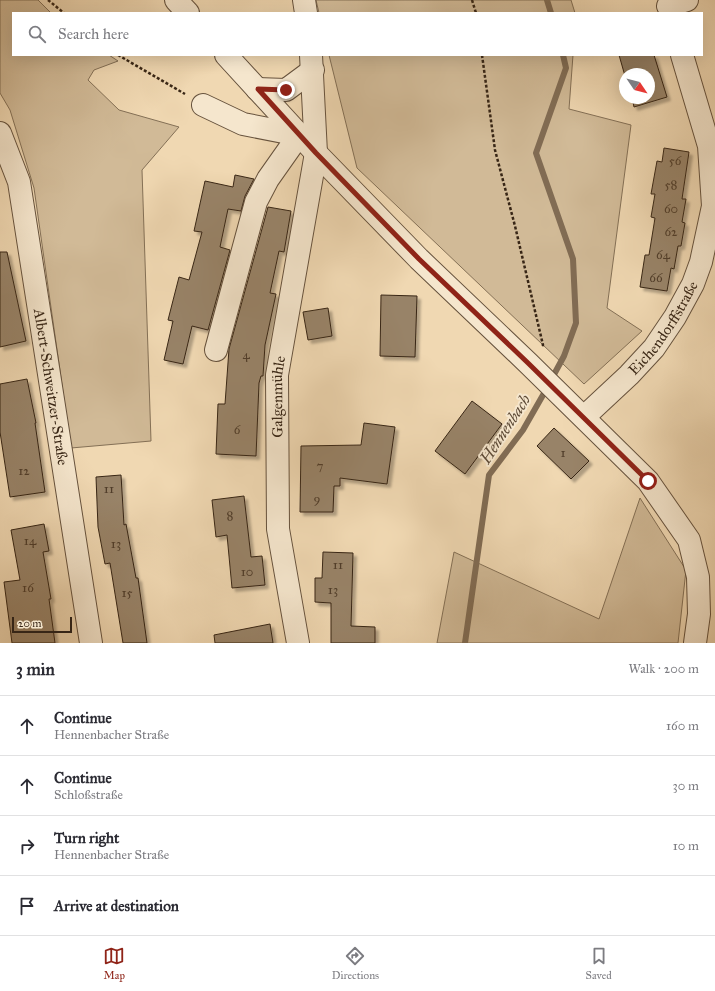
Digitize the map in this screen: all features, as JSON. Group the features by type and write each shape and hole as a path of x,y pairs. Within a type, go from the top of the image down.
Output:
{"street":[{"path":"176,0 187,12"},
{"path":"304,0 306,12"},
{"path":"227,56 316,153 419,259 584,417 648,481 689,540 706,579 695,643"},
{"name":"Eichendorffstraße","path":"584,417 629,375 654,348 675,317 693,284 708,265 713,206 709,146 682,56"},
{"path":"258,89 286,90 312,63"},
{"name":"Galgenmühle","path":"298,643 278,529 277,375 316,153 312,63"},
{"path":"203,105 243,124 300,135"},
{"path":"216,350 256,202 268,179 300,135"},
{"name":"Albert-Schweitzer-Straße","path":"2,142 19,182 91,643"}],"path":[{"path":"48,0 63,12"},
{"path":"472,0 476,12"},
{"path":"120,56 203,105"},
{"path":"482,56 495,150 515,226 543,345 534,369"}],"shaded area":[{"path":"0,0 38,0 50,12 12,12 12,56 110,56 118,61 94,70 88,80 119,110 179,127 142,170 151,441 71,448 34,188 10,110 0,93"},
{"path":"316,0 571,0 575,12 319,12"},
{"path":"329,56 573,56 569,109 631,125 607,308 642,331 584,384 357,168"},
{"path":"640,498 686,570 678,643 437,643 454,552 599,619"}],"building":[{"path":"619,56 654,56 667,97 655,101 655,68 623,68"},
{"path":"633,104 644,104 634,107"},
{"path":"664,148 689,152 682,199 686,199 682,222 685,223 681,246 678,246 674,269 671,268 667,291 640,287 645,255 649,255 655,218 651,217 655,194 651,194 657,161 662,162"},
{"path":"235,175 254,179 245,196 241,211 228,209 220,247 230,250 208,330 192,326 183,364 164,360 173,321 168,320 179,277 189,280 202,232 194,231 205,181 233,187"},
{"path":"268,207 291,211 284,252 279,251 270,293 276,294 265,345 263,376 261,376 259,383 256,456 216,454 218,404 225,404 229,349"},
{"path":"0,252 7,252 26,341 0,347"},
{"path":"381,295 417,296 415,357 380,356"},
{"path":"328,308 332,336 308,340 303,312"},
{"path":"27,379 36,423 45,492 10,497 0,432 0,384"},
{"path":"472,401 502,424 465,474 435,451"},
{"path":"364,423 395,427 387,484 340,478 340,486 334,486 333,512 300,512 301,446 361,445"},
{"path":"554,428 589,461 571,479 537,446"},
{"path":"121,475 124,525 126,524 136,578 138,578 147,643 123,643 110,563 105,564 98,527 96,477"},
{"path":"244,496 251,557 262,556 265,585 232,588 227,535 216,537 212,500"},
{"path":"44,524 49,551 43,552 51,599 49,599 55,643 12,643 4,582 20,580 11,530"},
{"path":"323,552 353,553 351,626 375,627 375,643 331,643 331,603 315,602 315,578 322,578"},
{"path":"270,624 273,643 215,643 214,635"}],"waterway":[{"name":"Hennenbach","path":"547,0 551,12"},
{"name":"Hennenbach","path":"551,380 564,356 576,323 573,259 536,153 566,68 563,56"},
{"name":"Hennenbach","path":"465,643 489,475 523,430 547,388"}],"route":[{"path":"286,90 258,89 316,153 419,259 584,417 648,481"}]}
